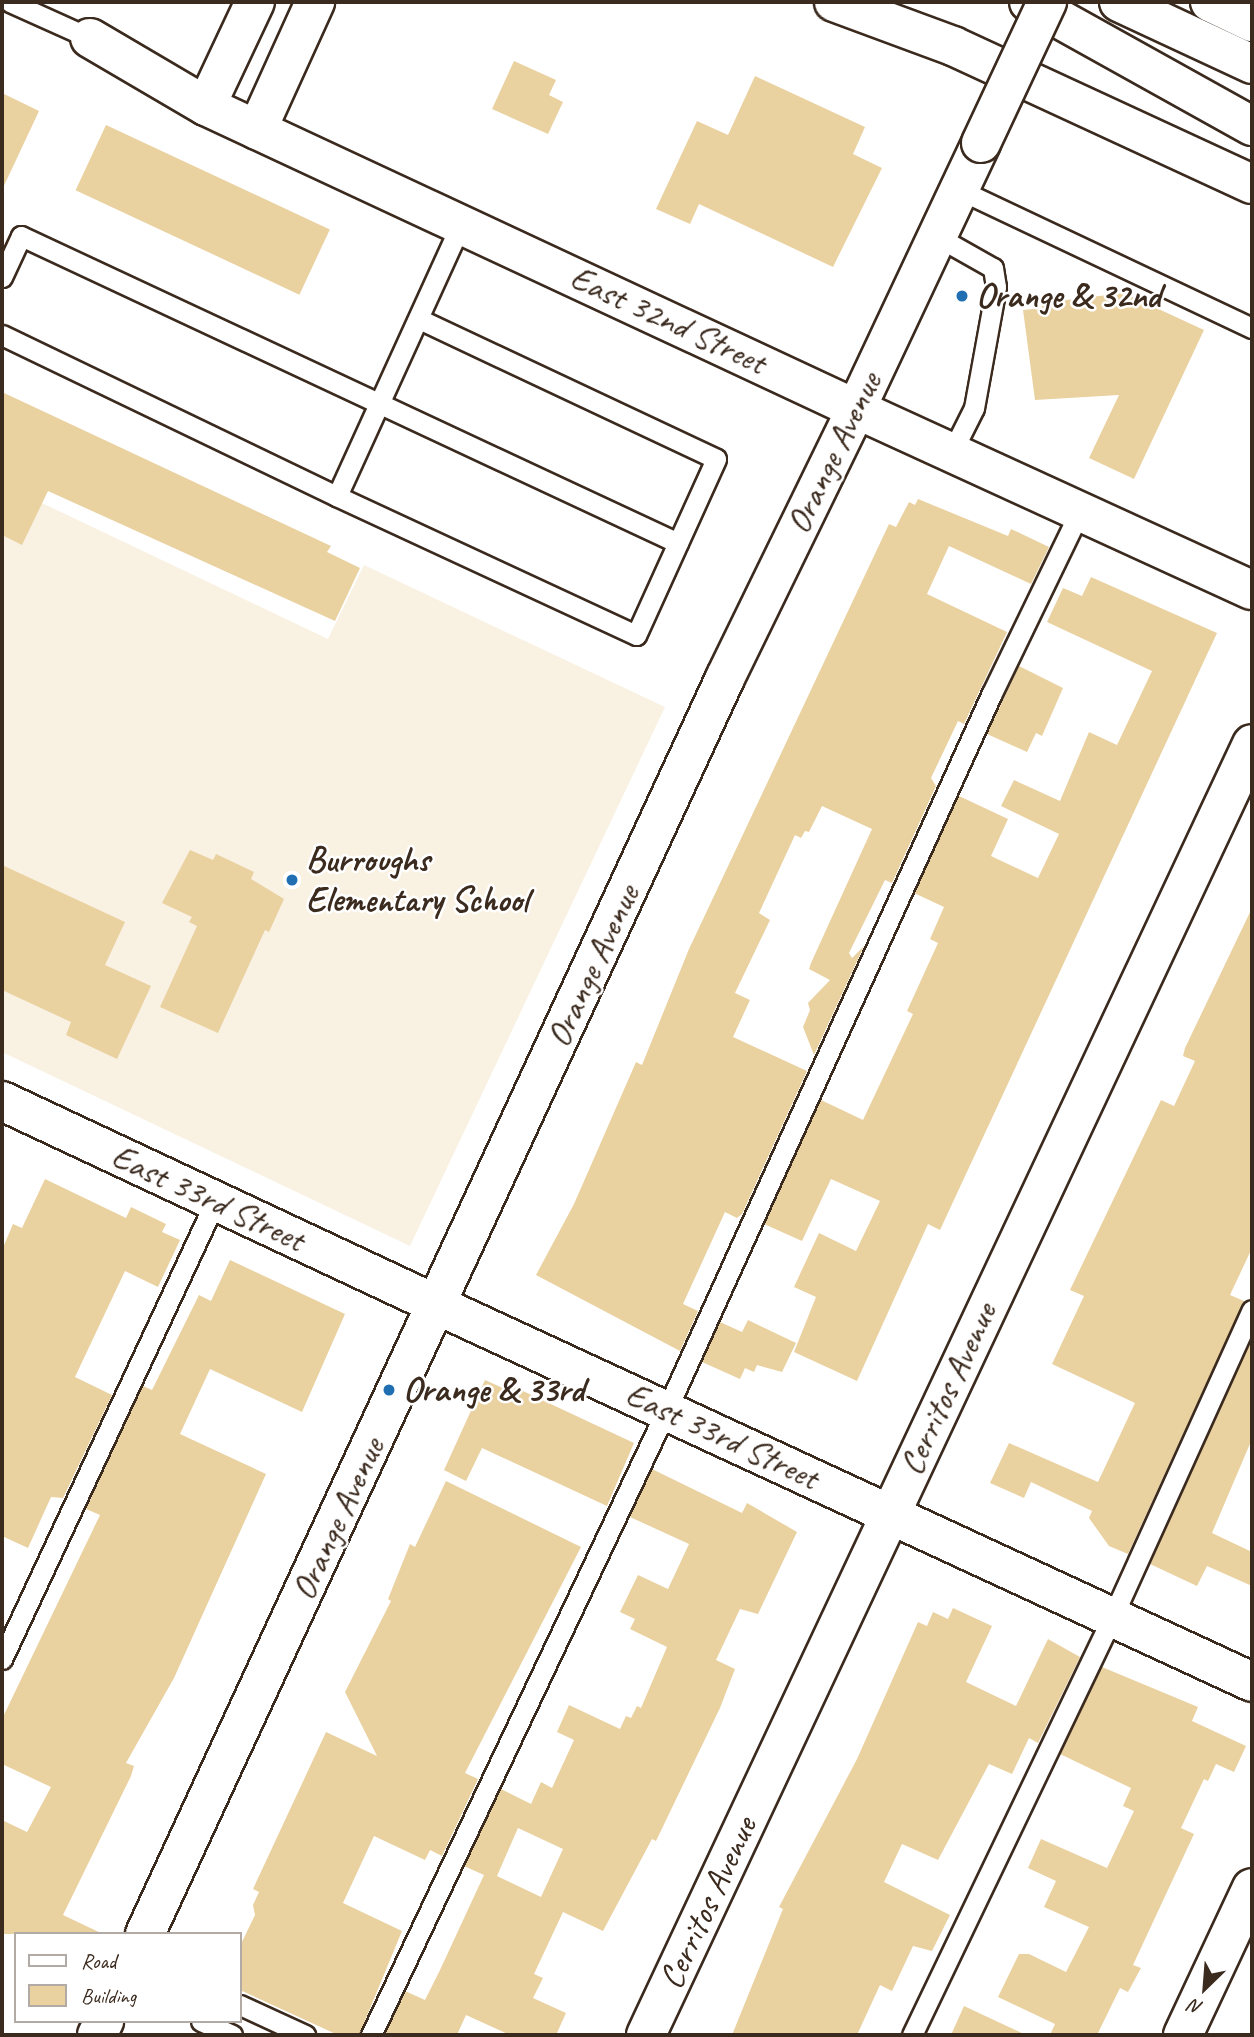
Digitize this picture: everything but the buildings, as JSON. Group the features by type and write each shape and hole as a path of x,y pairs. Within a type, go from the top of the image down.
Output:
{"main road":[{"path":"206,106 256,2"},
{"path":"257,130 315,2"},
{"path":"834,2 953,46 1252,184"},
{"path":"1029,2 1252,126"},
{"name":"Orange Avenue","path":"146,1932 438,1305 725,678 856,409 1047,2"},
{"path":"1119,2 1252,64"},
{"path":"1210,2 1252,22"},
{"name":"East 32nd Street","path":"90,38 206,106 1252,590"},
{"name":"Cerritos Avenue","path":"646,2035 1252,744"},
{"name":"East 33rd Street","path":"2,1101 1252,1682"},
{"path":"1183,2035 1252,1888"}],"lane":[{"path":"10,2 90,38"},
{"path":"960,190 1252,328"},
{"path":"337,496 461,224"},
{"path":"2,277 21,236 678,543"},
{"path":"937,237 993,268 996,286 974,408 952,452"},
{"path":"2,335 337,496 636,635 716,459 419,319"},
{"path":"371,2035 667,1409 992,693 1081,509"},
{"path":"2,1659 215,1202"},
{"path":"912,2035 1112,1618 1252,1310"},
{"path":"242,2006 305,2035"},
{"path":"206,2023 233,2035"}],"shaded area":[{"name":"Burroughs Elementary School","path":"2,484 328,639 364,565 665,707 410,1246 2,1052"}],"place":[{"name":"Orange & 32nd","path":"962,296"},
{"name":"Burroughs Elementary School","path":"292,880"},
{"name":"Orange & 33rd","path":"389,1390"}]}
